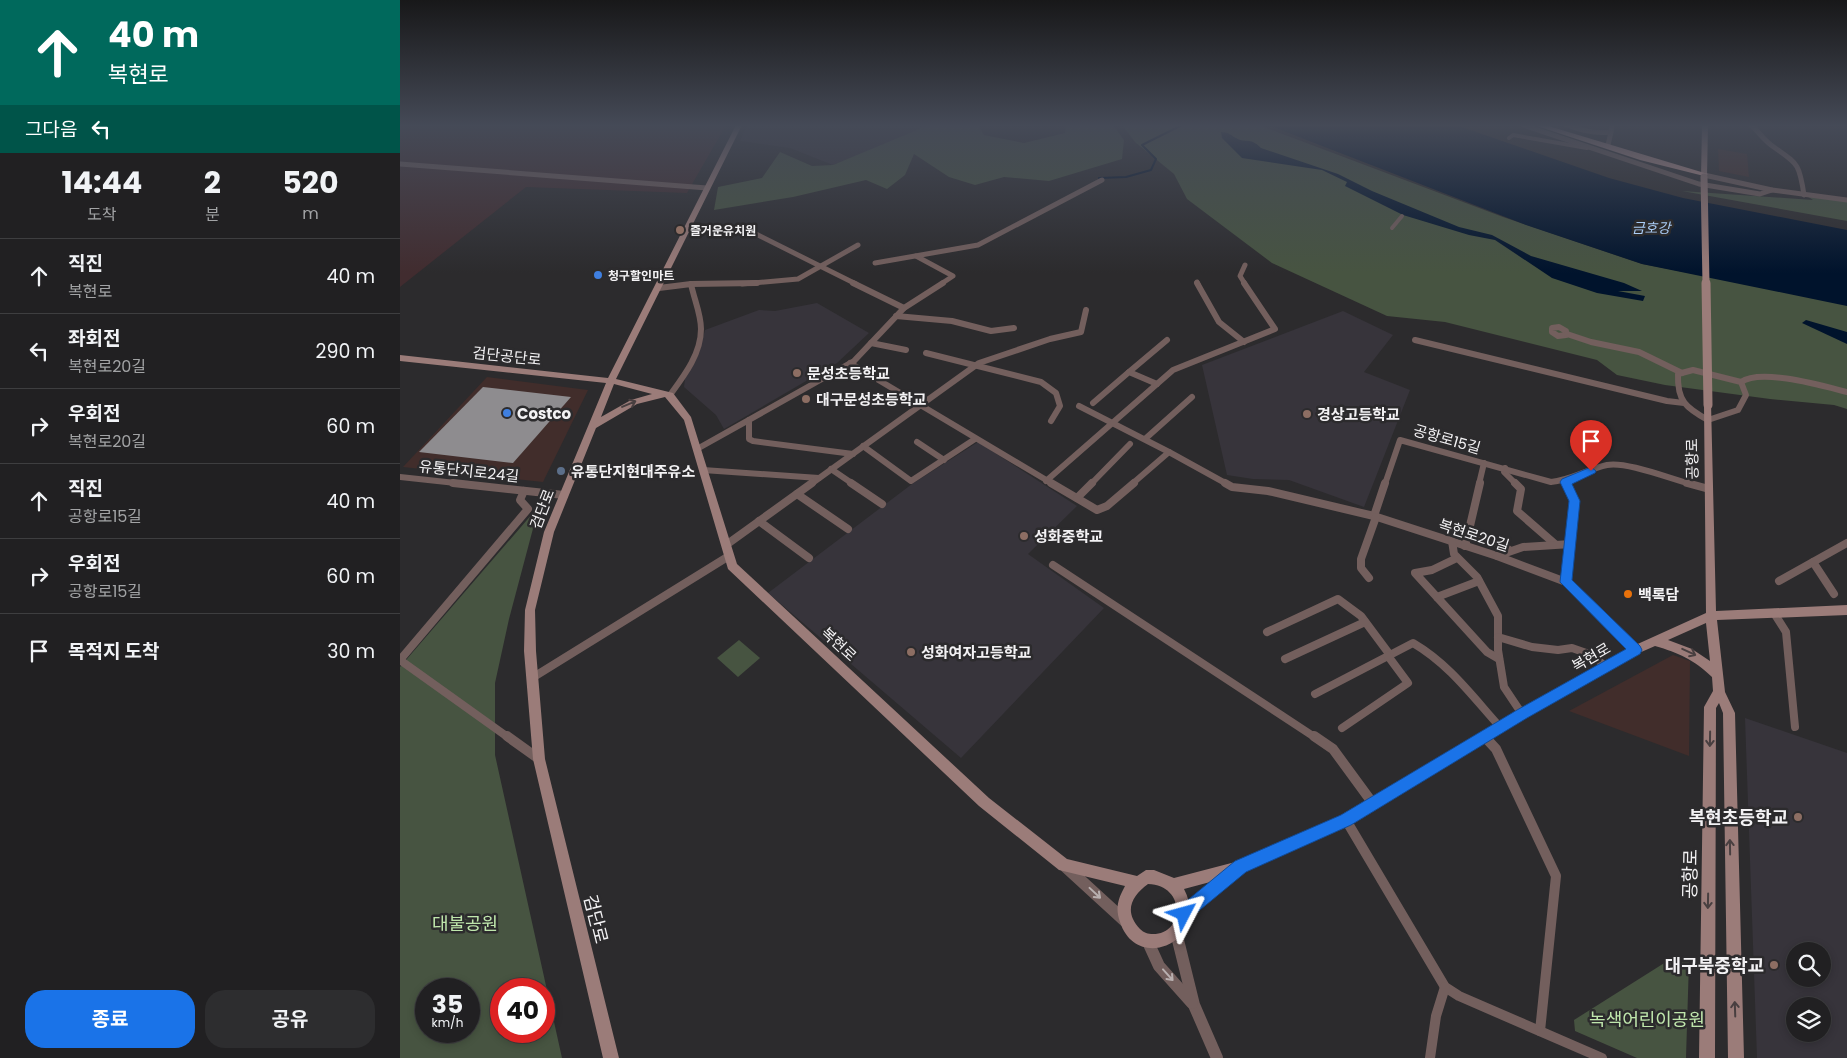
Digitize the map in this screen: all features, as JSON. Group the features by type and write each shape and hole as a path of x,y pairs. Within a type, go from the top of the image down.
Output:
{"main road":[{"name":"검단로","path":"612,1058 538,759 532,678 530,610 549,532 612,381 715,174"},
{"name":"공항로","path":"1704,174 1711,616 1719,692 1729,713 1736,1058"},
{"name":"검단공단로","path":"400,358 612,381"},
{"path":"612,381 670,394"},
{"path":"593,426 625,405 651,396 670,394"},
{"name":"복현로","path":"670,394 688,419 732,566 984,802 1064,865"},
{"name":"복현로","path":"1174,885 1240,867 1346,820 1374,805 1484,736 1635,650 1653,640 1711,616 1847,610"},
{"path":"1653,640 1692,653 1717,675"},
{"name":"공항로","path":"1707,1058 1710,706 1719,692"},
{"path":"1064,865 1136,882"},
{"path":"1156,877 1174,885 1182,898 1184,914 1176,932 1168,939 1158,942 1148,942 1139,938 1131,931 1125,921 1124,899 1129,889 1136,882 1156,877"}],"street":[{"path":"533,174 708,188"},
{"path":"1674,174 1699,184 1760,194 1772,190"},
{"path":"1706,174 1772,190 1847,200"},
{"path":"1799,174 1804,195"},
{"path":"875,263 978,245 1102,180"},
{"path":"1392,228 1402,216"},
{"path":"687,230 746,229 904,308"},
{"path":"659,288 691,284 739,284 798,279 858,245"},
{"path":"697,449 850,363 904,308 953,276 916,256"},
{"path":"1046,481 1173,370 1275,329 1240,276 1245,265"},
{"path":"1197,282 1219,322 1244,342"},
{"path":"670,394 689,369 695,356 701,330 691,284"},
{"path":"532,678 727,550 759,521 974,366 1050,339 1081,332 1086,310"},
{"path":"896,316 952,321 991,331 1014,328"},
{"path":"1567,334 1634,351 1658,360 1682,373"},
{"path":"1094,403 1167,340"},
{"path":"1415,340 1684,404"},
{"path":"871,343 906,350"},
{"path":"926,353 1041,382 1056,393 1060,406 1051,421"},
{"path":"850,363 922,404 1046,481 1098,510 1107,506 1169,452"},
{"path":"1694,370 1742,382 1746,395 1738,410 1708,420 1687,408 1677,388 1678,374 1694,370"},
{"path":"1129,372 1157,384"},
{"path":"1742,382 1748,377 1786,378 1847,392"},
{"path":"1145,439 1192,398"},
{"name":"복현로20길","path":"1080,406 1232,487 1268,491 1375,516 1497,556 1566,582 1635,650"},
{"path":"749,420 749,439 753,441 853,454"},
{"path":"863,446 911,481 975,438"},
{"name":"공항로15길","path":"1375,516 1400,440 1551,482 1566,482"},
{"path":"917,442 944,460"},
{"path":"1076,498 1130,444"},
{"path":"1465,546 1484,464"},
{"path":"1566,582 1575,501 1566,482 1604,465 1618,464 1709,489"},
{"path":"1505,468 1504,472 1521,489 1517,511 1538,527 1555,544"},
{"path":"831,469 882,504"},
{"path":"703,470 819,478"},
{"name":"유통단지로24길","path":"400,477 564,495"},
{"name":"검단로","path":"524,491 520,500 528,509 400,660 538,759"},
{"path":"797,494 848,529"},
{"path":"1368,578 1361,568 1361,559 1375,516"},
{"path":"759,521 809,558"},
{"path":"1469,530 1508,549"},
{"path":"1452,541 1454,554 1479,581 1498,616 1499,659 1504,687 1522,714"},
{"path":"1497,556 1508,549 1571,542"},
{"path":"1779,581 1847,543"},
{"path":"1457,558 1432,570 1415,573 1487,652 1499,659"},
{"path":"1813,562 1834,594"},
{"path":"1053,565 1333,749 1374,805"},
{"path":"1437,597 1479,581"},
{"path":"1267,632 1338,599 1349,604 1365,622 1408,683 1342,728"},
{"path":"1774,613 1786,632 1795,726"},
{"path":"1285,659 1365,622"},
{"path":"1498,637 1532,648 1558,650 1572,648 1592,655 1606,667"},
{"path":"1315,694 1413,643 1433,655 1500,727"},
{"path":"1484,736 1496,749 1556,876 1540,1031"},
{"path":"1346,820 1445,987 1459,996 1602,1058"},
{"path":"1064,865 1125,921"},
{"path":"1184,914 1240,867"},
{"path":"1176,932 1194,1005 1217,1058"},
{"path":"1148,942 1160,966 1194,1005"},
{"path":"1430,1058 1436,1016 1445,987"}],"shaded area":[{"path":"400,174 698,174 687,193 526,187 400,287"},
{"path":"1736,174 1749,174 1749,177"},
{"name":"대구문성초등학교","path":"817,303 869,333 837,363 724,429 716,415 684,387 685,379 699,353 705,330 759,310 775,311"},
{"name":"경상고등학교","path":"1343,311 1393,335 1364,372 1410,390 1364,507 1289,480 1253,479 1227,475 1202,365"},
{"path":"487,377 588,390 543,482 403,467"},
{"name":"성화여자고등학교","path":"978,442 1077,506 1028,554 1104,608 961,758 768,593 912,484"},
{"path":"1673,655 1690,661 1689,756 1569,711"},
{"name":"복현초등학교","path":"1745,718 1847,753 1847,1058 1757,1058"}],"green space":[{"path":"765,174 905,174 887,189 866,180 793,197 714,210 718,187 762,178"},
{"path":"945,174 1071,174 1049,181 1004,177 975,185"},
{"path":"1174,174 1390,174 1503,217 1642,264 1847,303 1847,409 1834,405 1770,399 1665,385 1617,375 1597,360 1445,322 1387,316 1272,263 1187,199"},
{"path":"1682,191 1813,200 1807,196 1847,201 1847,221"},
{"name":"대불공원","path":"539,506 509,619 495,683 495,755 544,978 490,978 490,1043 555,1043 555,1026 562,1058 400,1058 400,667"},
{"path":"739,640 760,658 738,677 717,658"},
{"name":"녹색어린이공원","path":"1677,955 1689,961 1686,1058 1637,1058 1575,1031 1574,1020"}],"water":[{"path":"1331,174 1339,174 1372,191 1459,227 1492,235 1531,256 1624,283 1642,291 1618,291 1645,296 1643,301 1597,293 1552,278 1495,240 1469,235 1403,215 1345,186 1347,182"},
{"name":"금호강","path":"1395,174 1599,174 1683,198 1847,230 1847,306 1642,264 1526,225"},
{"path":"1806,320 1847,332 1847,344 1802,323"}],"building":[{"name":"Costco","path":"483,387 571,397 513,463 419,452"}],"waterway":[{"path":"1099,178 1126,177 1135,174"}],"place":[{"name":"즐거운유치원","path":"680,230"},
{"name":"청구할인마트","path":"598,275"},
{"name":"문성초등학교","path":"797,373"},
{"name":"대구문성초등학교","path":"806,399"},
{"name":"Costco","path":"507,413"},
{"name":"경상고등학교","path":"1307,414"},
{"name":"유통단지현대주유소","path":"561,471"},
{"name":"성화중학교","path":"1024,536"},
{"name":"백록담","path":"1628,594"},
{"name":"성화여자고등학교","path":"911,652"},
{"name":"복현초등학교","path":"1798,817"},
{"name":"대구북중학교","path":"1774,965"}],"route":[{"path":"1184,914 1240,867 1346,820 1374,805 1484,736 1635,650 1566,582 1575,501 1566,482 1591,471"}]}
